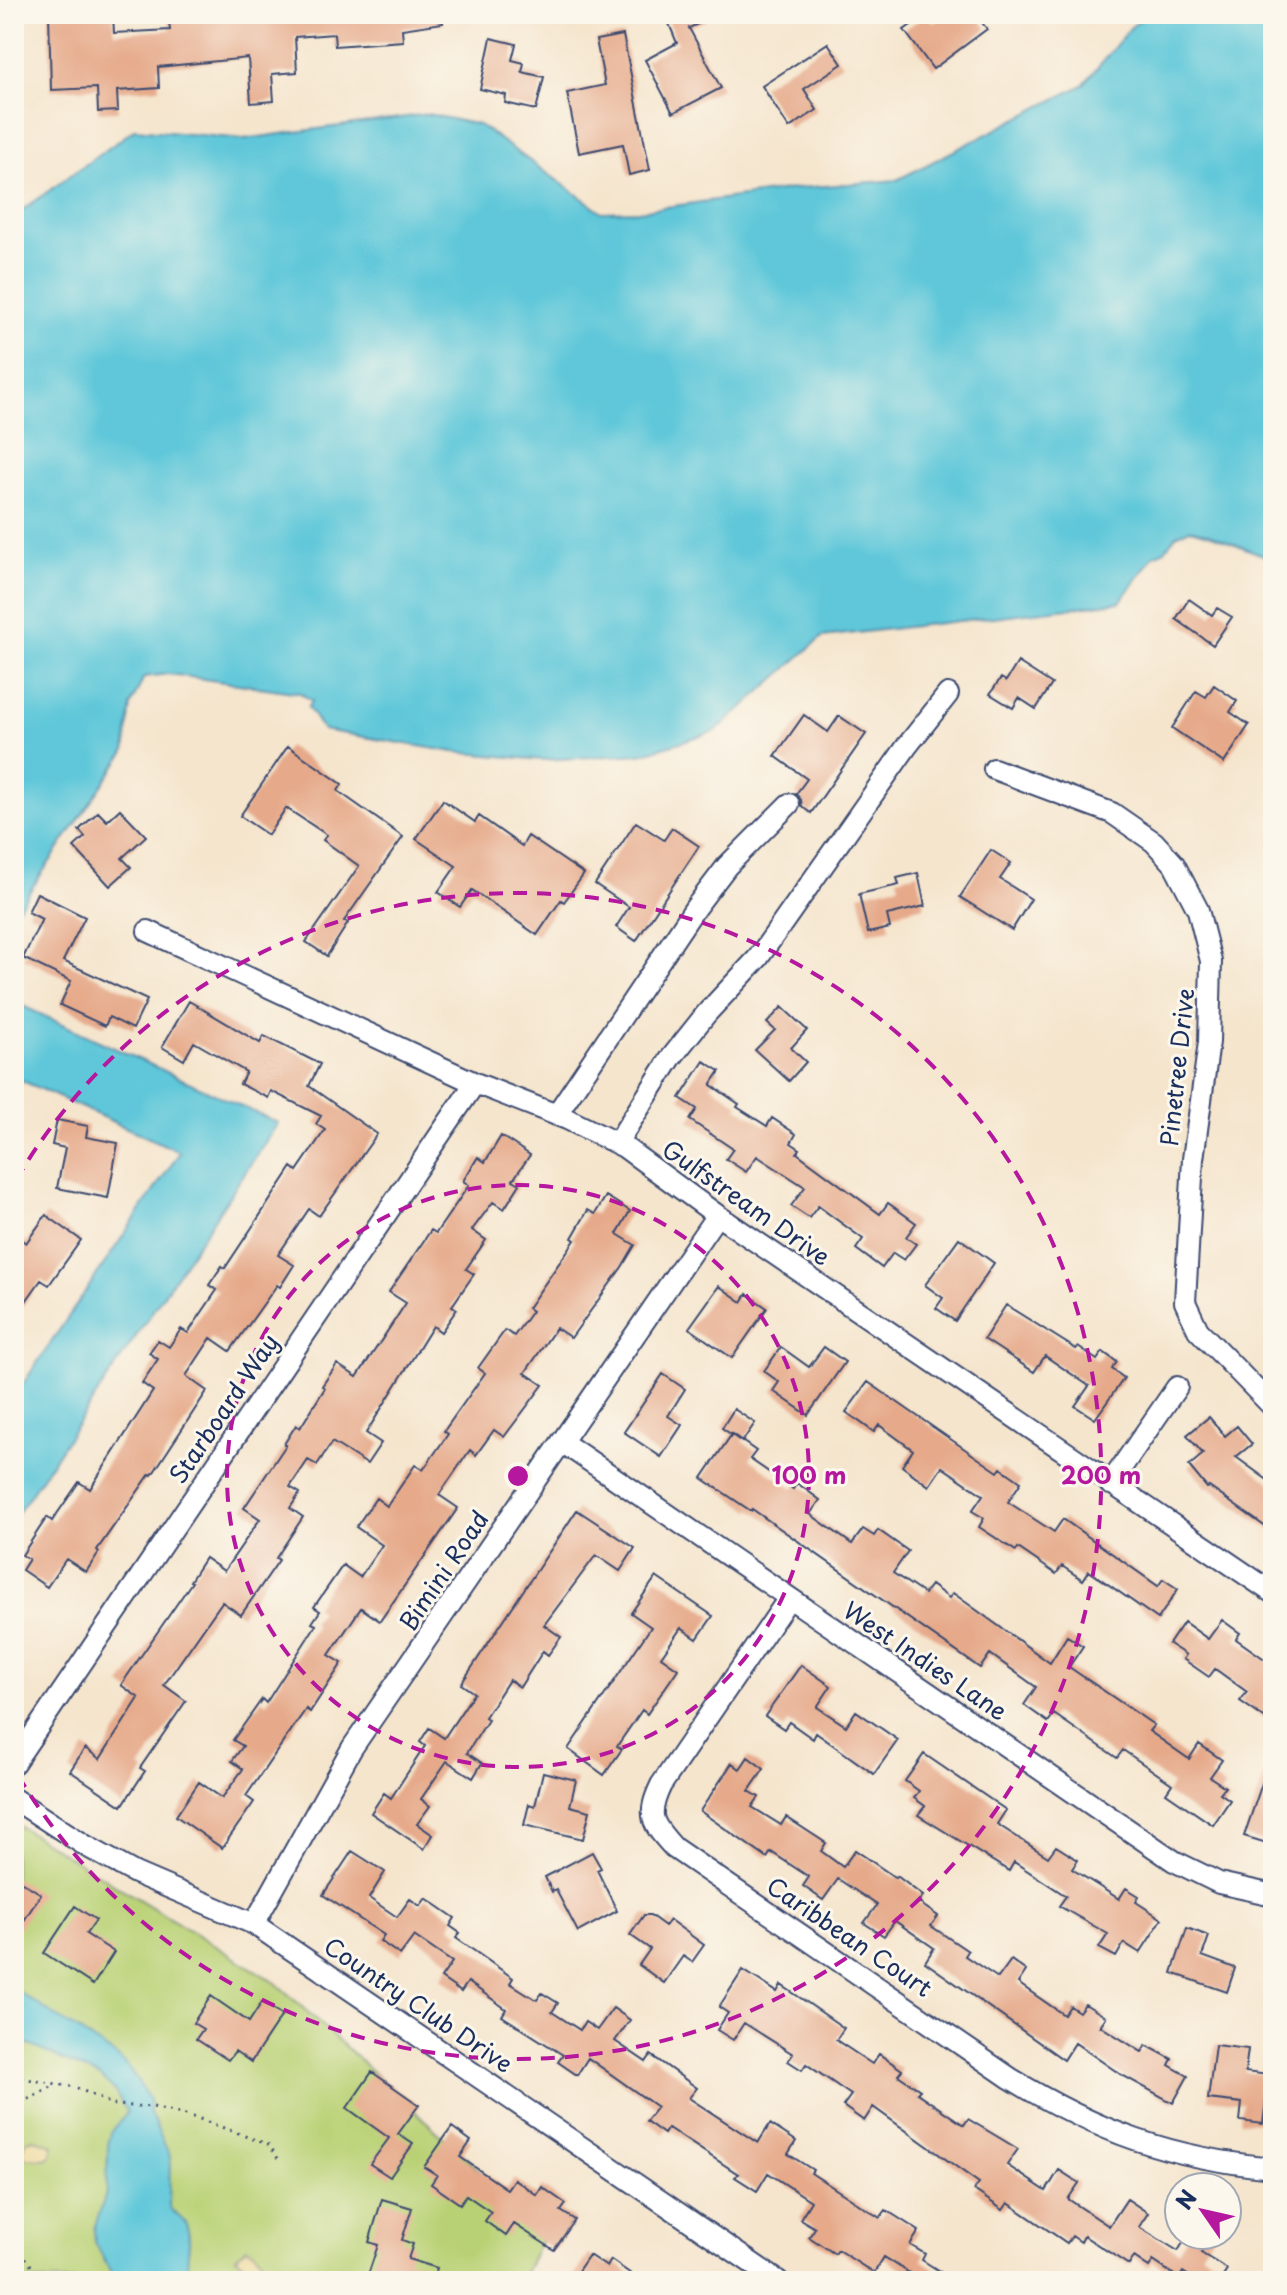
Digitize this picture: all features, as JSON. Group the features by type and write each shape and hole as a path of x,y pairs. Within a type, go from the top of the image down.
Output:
{"street":[{"path":"617,1143 671,1058 706,1014 758,958 907,746 948,694"},
{"name":"Pinetree Drive","path":"994,769 1112,813 1154,842 1174,864 1198,910 1211,961 1209,1042 1193,1159 1185,1302 1198,1330 1273,1407"},
{"path":"556,1115 695,908 727,866 789,804"},
{"name":"Gulfstream Drive","path":"148,931 475,1083 617,1143 717,1215 1273,1593"},
{"name":"Starboard Way","path":"14,1763 475,1083"},
{"name":"Bimini Road","path":"254,1924 352,1748 717,1215"},
{"path":"1110,1484 1177,1387"},
{"name":"West Indies Lane","path":"562,1442 1174,1861 1219,1883 1273,1895"},
{"name":"Caribbean Court","path":"789,1598 661,1785 655,1798 655,1827 674,1848 1057,2107 1141,2143 1194,2157 1273,2168"},
{"name":"Country Club Drive","path":"14,1799 86,1846 135,1873 254,1924 778,2281"}],"path":[{"path":"14,2077 75,2087 114,2105 153,2107 197,2118 269,2145 279,2160"},
{"path":"14,2107 55,2085"},
{"path":"14,2246 45,2281"}],"green space":[{"path":"14,1823 276,1983 545,2231 521,2281 14,2281"}],"sand":[{"path":"32,2138 53,2145 51,2155 45,2159 26,2158 22,2152 26,2142"},
{"path":"246,2247 262,2259 254,2275 249,2274 243,2262 236,2257"}],"water":[{"path":"1149,14 1273,14 1273,559 1190,529 1176,535 1165,550 1154,555 1120,602 822,637 716,731 641,754 543,760 454,752 323,730 308,707 312,701 300,693 169,674 144,677 131,705 125,752 14,914 14,216 135,129 244,139 428,114 479,125 602,212 638,211 800,188 897,180 1083,85 1131,27"},
{"path":"14,1002 278,1123 14,1519 14,1397 180,1152 14,1077"},
{"path":"14,1989 118,2057 149,2099 150,2113 170,2157 169,2207 184,2221 189,2234 188,2266 192,2281 115,2281 95,2242 94,2229 107,2191 111,2133 127,2112 114,2090 99,2076 14,2038"}],"building":[{"path":"49,14 113,14 114,33 170,30 168,14 443,14 443,23 402,29 403,41 335,46 334,34 295,37 297,72 272,74 274,101 251,103 248,58 158,67 159,88 117,91 118,111 98,112 97,88 51,90"},
{"path":"665,14 720,14 689,28 721,88 673,113 645,60 677,43"},
{"path":"927,14 933,23 945,14 975,14 987,29 933,69 904,30"},
{"path":"623,35 650,170 629,175 623,144 579,153 567,93 605,85 596,40"},
{"path":"491,38 516,44 512,60 524,63 522,72 544,77 536,110 505,103 506,95 480,89"},
{"path":"828,43 842,64 804,89 817,110 789,128 762,86"},
{"path":"1189,599 1212,615 1217,608 1232,617 1213,645 1176,619"},
{"path":"1018,662 1052,684 1036,709 1019,698 1013,708 990,694 1001,678 1006,681"},
{"path":"1214,685 1237,701 1230,712 1249,725 1224,763 1172,728 1196,691 1206,697"},
{"path":"804,715 828,732 839,716 866,734 811,813 802,807 796,794 807,779 775,756"},
{"path":"288,746 342,784 338,791 403,837 344,921 348,923 327,956 306,942 359,866 323,840 327,835 286,808 268,835 240,816"},
{"path":"443,800 475,822 479,816 522,846 528,836 584,874 537,935 472,890 460,907 438,892 456,866 416,839"},
{"path":"120,809 146,836 122,858 131,867 110,886 74,847 85,837 79,830 98,812 107,821"},
{"path":"636,822 664,840 672,828 699,846 636,941 616,927 629,907 595,884"},
{"path":"991,850 1011,863 1000,879 1031,899 1012,930 960,897"},
{"path":"918,873 925,906 887,915 890,928 868,933 859,894 899,885 897,878"},
{"path":"37,893 85,917 63,961 147,1000 133,1029 109,1017 105,1026 60,1005 71,981 23,958 42,919 28,912"},
{"path":"189,1001 260,1043 264,1036 320,1064 309,1086 377,1134 319,1216 309,1209 278,1255 294,1265 230,1351 211,1338 186,1376 207,1391 152,1475 97,1550 99,1552 86,1572 66,1559 47,1587 22,1570 29,1559 22,1555 47,1517 52,1521 79,1482 90,1489 153,1391 142,1383 158,1359 149,1353 158,1340 169,1347 181,1329 188,1333 217,1290 209,1285 222,1266 225,1268 292,1167 297,1171 325,1130 316,1124 321,1116 271,1091 268,1098 240,1084 246,1072 194,1042 184,1060 162,1047"},
{"path":"782,1007 807,1030 791,1048 806,1062 789,1081 755,1050 775,1030 767,1023"},
{"path":"704,1061 720,1071 711,1085 739,1104 737,1107 767,1126 772,1118 796,1134 791,1143 800,1149 797,1153 880,1214 888,1203 916,1223 906,1237 916,1244 904,1260 893,1253 882,1268 856,1249 863,1239 818,1206 809,1218 791,1206 805,1187 757,1156 746,1172 726,1159 733,1149 690,1120 697,1109 680,1098"},
{"path":"57,1120 88,1126 86,1137 118,1143 108,1198 57,1188 65,1148 52,1145"},
{"path":"501,1136 530,1155 513,1180 520,1184 504,1209 493,1202 472,1230 486,1240 466,1269 474,1274 452,1306 457,1309 441,1332 433,1326 366,1433 381,1443 367,1464 332,1442 317,1465 308,1460 290,1487 300,1493 290,1508 303,1517 276,1558 279,1560 241,1615 222,1602 164,1685 186,1701 140,1768 145,1771 122,1806 70,1771 85,1748 100,1759 139,1698 121,1685 205,1558 224,1571 260,1519 244,1508 284,1444 296,1425 300,1428 337,1364 357,1377 406,1303 389,1292 431,1230 436,1233 469,1185 463,1181 478,1157 485,1162"},
{"path":"606,1196 630,1211 617,1234 635,1245 571,1338 556,1328 525,1373 543,1385 504,1437 494,1430 476,1455 470,1450 439,1495 458,1508 380,1621 361,1608 329,1655 342,1663 310,1712 306,1709 246,1796 254,1802 222,1848 176,1816 199,1782 222,1798 243,1769 232,1761 243,1746 233,1740 262,1699 266,1703 316,1625 312,1623 320,1611 314,1607 343,1565 360,1577 382,1545 356,1527 376,1498 387,1506 415,1465 423,1470 448,1434 444,1431 485,1373 478,1368 505,1330 514,1336 532,1311 528,1308 575,1240 572,1238 588,1210 595,1214"},
{"path":"46,1215 81,1240 49,1285 41,1280 14,1318 14,1234 26,1243"},
{"path":"959,1238 994,1263 955,1321 936,1308 943,1298 925,1285"},
{"path":"719,1286 742,1302 747,1294 767,1308 732,1358 689,1328"},
{"path":"1006,1305 1097,1360 1103,1352 1117,1362 1112,1369 1124,1378 1095,1419 1075,1406 1089,1386 1045,1356 1034,1372 984,1339"},
{"path":"781,1347 809,1367 824,1347 845,1362 808,1415 773,1391 779,1382 764,1371"},
{"path":"663,1374 685,1389 668,1416 682,1425 661,1457 624,1432"},
{"path":"868,1382 998,1472 1001,1468 1021,1482 1008,1502 1054,1532 1063,1519 1158,1586 1163,1579 1178,1589 1158,1619 1089,1571 1083,1580 1062,1566 1056,1574 979,1527 984,1518 972,1511 983,1495 942,1467 929,1486 902,1466 913,1450 879,1425 874,1432 846,1412"},
{"path":"734,1409 755,1423 742,1442 722,1428"},
{"path":"1209,1417 1225,1436 1237,1426 1252,1444 1236,1457 1273,1484 1273,1532 1207,1488 1189,1466 1203,1454 1187,1435"},
{"path":"732,1434 756,1451 750,1459 793,1489 797,1483 820,1500 810,1514 852,1544 863,1529 874,1536 878,1530 908,1551 893,1573 924,1594 931,1585 949,1598 953,1593 1050,1663 1067,1636 1083,1646 1069,1667 1154,1725 1149,1731 1189,1759 1199,1744 1222,1760 1210,1777 1225,1787 1220,1793 1230,1800 1213,1825 1166,1793 1172,1784 1123,1750 1117,1758 1054,1714 1048,1722 1024,1705 1036,1687 990,1654 980,1668 752,1509 702,1478"},
{"path":"577,1510 635,1548 620,1571 596,1555 544,1625 561,1637 548,1655 543,1651 520,1687 509,1680 485,1717 488,1720 467,1753 482,1763 473,1778 447,1761 421,1799 430,1806 417,1824 433,1835 424,1849 371,1813 384,1793 391,1798 425,1746 420,1742 429,1728 444,1738 474,1693 461,1684"},
{"path":"656,1577 713,1616 697,1639 681,1628 661,1657 678,1669 647,1714 642,1710 617,1746 622,1749 604,1775 568,1749 651,1627 631,1613"},
{"path":"1222,1620 1240,1633 1236,1639 1273,1665 1273,1724 1240,1701 1247,1692 1215,1669 1209,1677 1183,1659 1186,1655 1169,1644 1184,1622 1208,1639"},
{"path":"801,1665 831,1686 817,1707 846,1726 856,1711 898,1740 874,1774 816,1733 813,1739 789,1722 784,1729 765,1716"},
{"path":"924,1754 1006,1810 997,1824 1048,1857 1056,1846 1078,1860 1072,1869 1119,1899 1126,1888 1139,1896 1136,1902 1162,1919 1140,1953 1124,1943 1116,1957 1099,1948 1108,1934 1059,1906 1066,1896 1014,1862 1009,1871 918,1815 925,1806 914,1798 919,1791 905,1781"},
{"path":"748,1757 764,1769 749,1791 759,1797 752,1807 781,1825 786,1817 826,1843 821,1851 843,1867 855,1850 897,1876 923,1896 918,1902 938,1916 931,1926 968,1951 965,1956 998,1978 1011,1960 1026,1971 1018,1983 1064,2015 1070,2006 1079,2012 1085,2004 1106,2017 1100,2026 1142,2052 1146,2045 1172,2059 1169,2065 1188,2076 1173,2103 1120,2074 1075,2043 1064,2060 925,1962 934,1948 895,1921 884,1936 864,1923 877,1905 838,1879 823,1900 803,1886 809,1877 771,1852 767,1858 700,1811 732,1763 740,1769"},
{"path":"1270,1760 1273,1760 1273,1845 1244,1836"},
{"path":"543,1772 576,1780 570,1806 590,1811 583,1839 524,1825 529,1804 535,1806"},
{"path":"352,1851 385,1872 369,1898 397,1917 410,1899 420,1906 426,1898 455,1918 450,1926 460,1933 456,1938 513,1978 510,1983 537,2000 542,1993 558,2003 552,2012 580,2030 585,2022 597,2030 613,2008 630,2020 615,2041 646,2062 651,2055 697,2088 689,2098 758,2143 770,2124 796,2141 788,2154 813,2170 811,2173 880,2218 886,2210 919,2231 910,2245 925,2254 922,2260 955,2281 922,2281 884,2257 874,2273 838,2250 835,2254 809,2237 815,2228 800,2219 811,2201 768,2173 757,2191 735,2177 738,2174 668,2128 664,2134 646,2121 657,2107 588,2058 577,2075 558,2062 563,2055 502,2016 506,2009 468,1982 461,1992 441,1978 452,1962 414,1936 400,1955 380,1941 384,1935 323,1895"},
{"path":"592,1852 601,1868 597,1870 617,1911 578,1932 556,1890 552,1892 545,1877"},
{"path":"14,1877 41,1894 14,1936"},
{"path":"75,1906 96,1920 86,1934 114,1952 93,1985 44,1953"},
{"path":"644,1915 650,1915 665,1926 670,1920 704,1945 692,1962 683,1956 664,1983 639,1965 650,1949 630,1935"},
{"path":"1187,1928 1209,1936 1202,1956 1235,1968 1227,1992 1172,1973"},
{"path":"743,1970 777,1992 781,1985 844,2028 836,2040 872,2064 879,2054 902,2070 898,2075 920,2090 917,2093 964,2125 968,2119 1018,2149 1007,2165 1046,2191 1059,2170 1079,2183 1068,2199 1109,2226 1127,2199 1148,2213 1139,2227 1163,2242 1163,2251 1202,2251 1201,2253 1227,2269 1220,2281 1197,2281 1183,2272 1179,2278 1153,2261 1149,2267 1134,2257 1129,2265 1084,2236 1081,2242 1072,2236 1067,2243 1008,2203 1003,2210 974,2190 979,2183 873,2107 864,2121 843,2106 851,2095 806,2064 802,2070 788,2061 793,2054 744,2023 733,2040 717,2030 728,2013 719,2007"},
{"path":"211,1996 249,2022 262,2002 282,2015 251,2062 235,2051 228,2060 196,2039 203,2029 193,2023"},
{"path":"1215,2045 1248,2049 1245,2072 1269,2075 1263,2124 1240,2121 1242,2103 1208,2099"},
{"path":"372,2072 419,2105 398,2134 413,2144 390,2177 370,2164 389,2138 347,2108"},
{"path":"452,2127 471,2141 460,2157 507,2189 514,2179 537,2195 542,2187 566,2204 561,2211 575,2220 554,2250 514,2224 506,2236 485,2221 491,2212 466,2195 460,2204 431,2184 437,2175 424,2167"},
{"path":"382,2199 412,2208 402,2240 413,2244 408,2259 437,2268 433,2281 389,2281 368,2275 378,2245 369,2242"},
{"path":"589,2255 607,2267 611,2260 641,2281 571,2281"}]}
